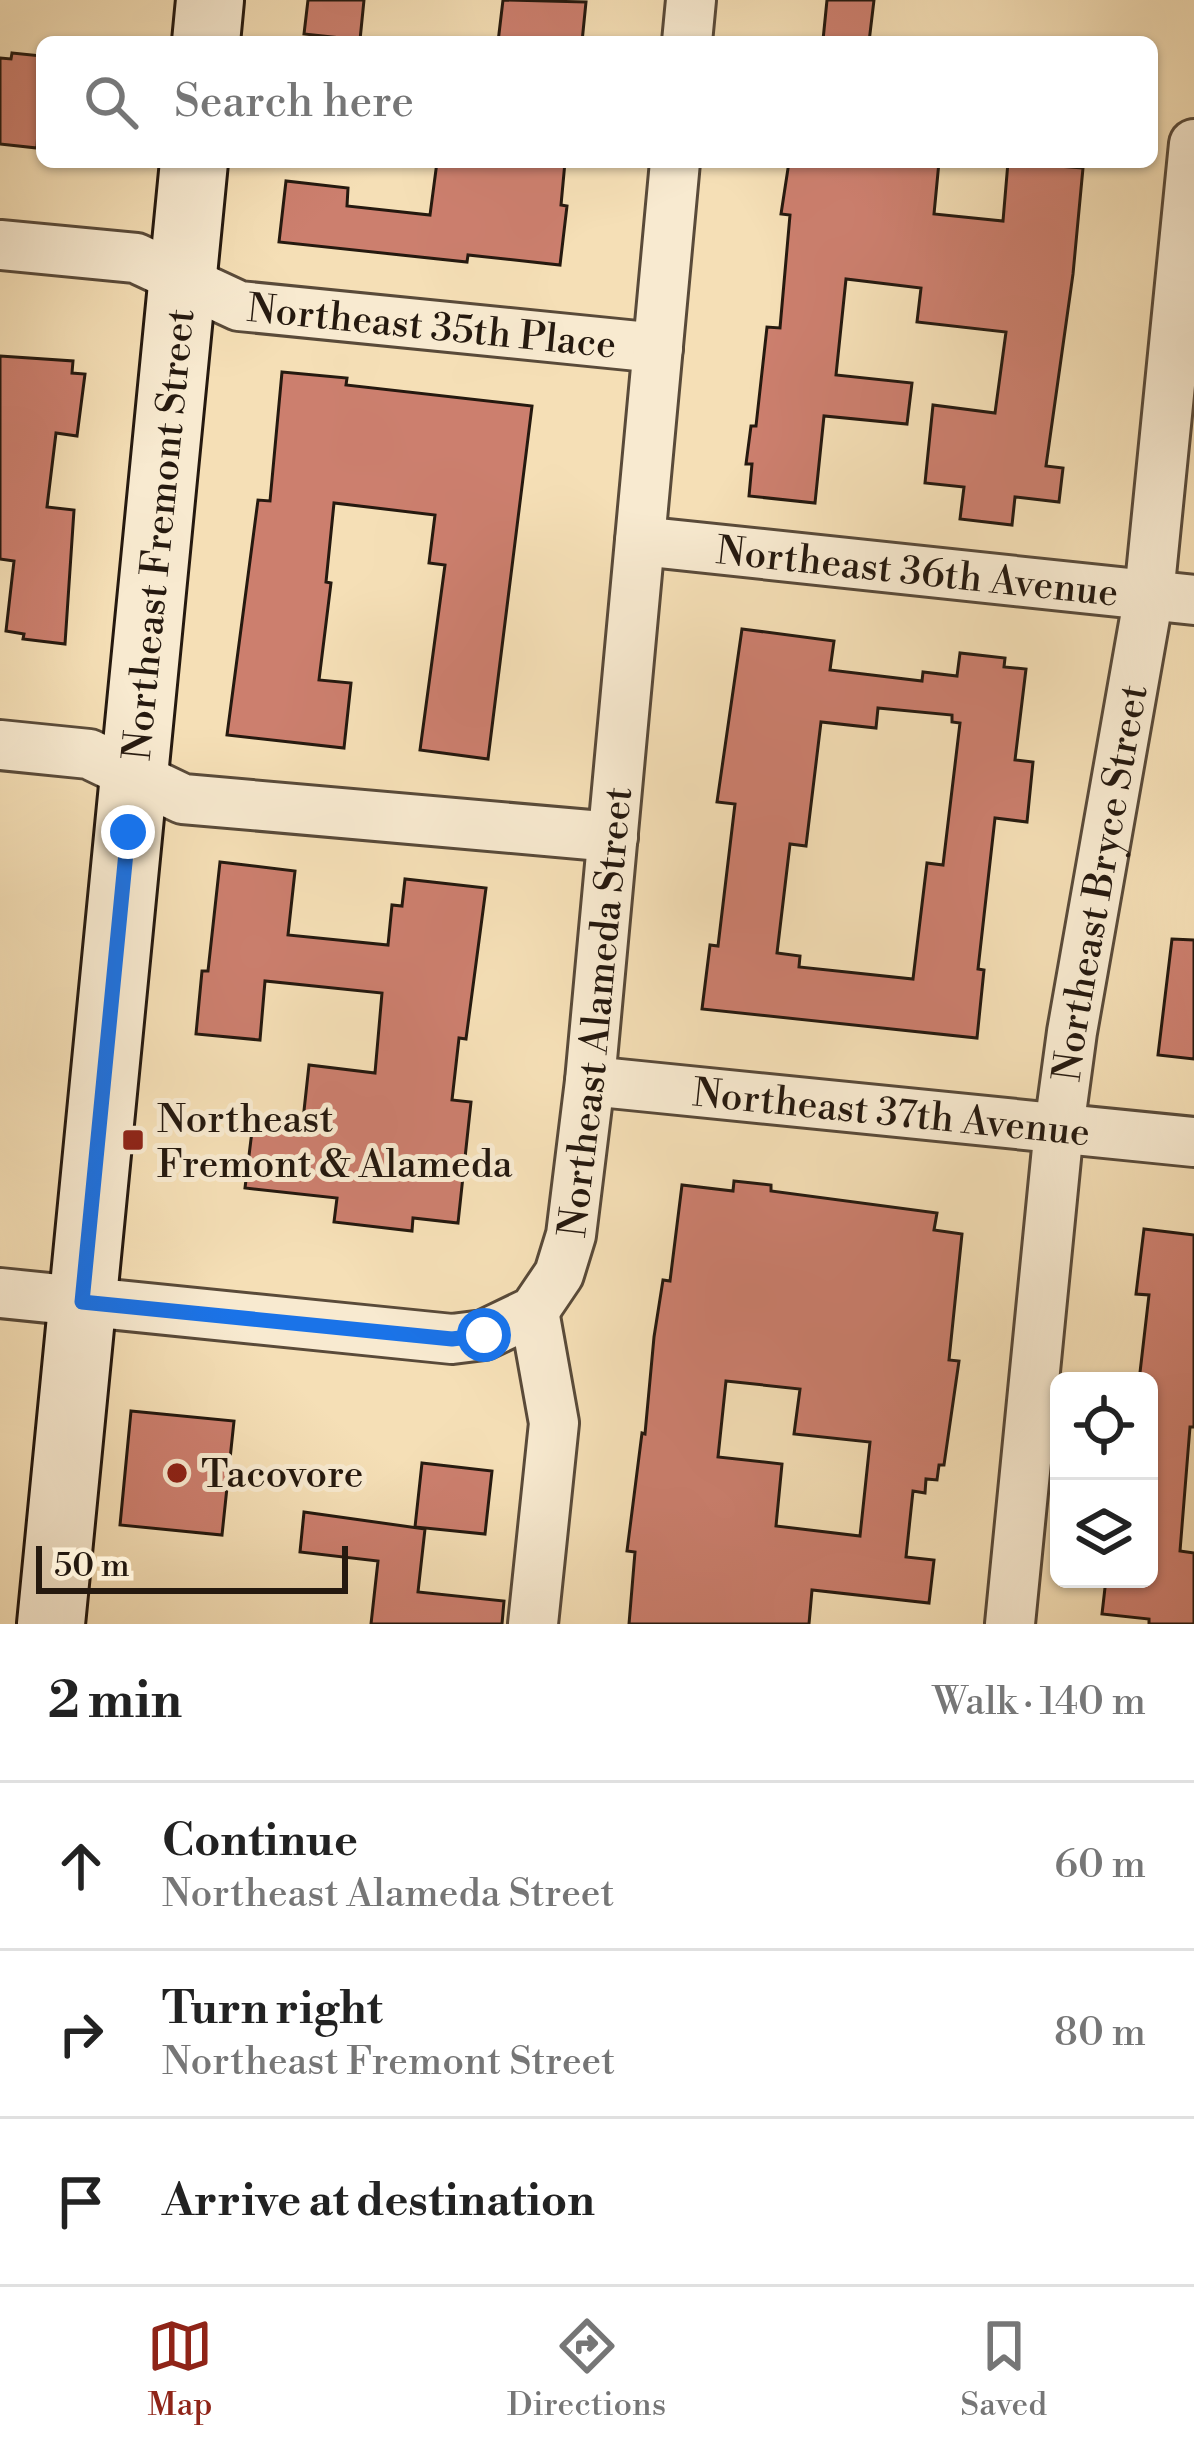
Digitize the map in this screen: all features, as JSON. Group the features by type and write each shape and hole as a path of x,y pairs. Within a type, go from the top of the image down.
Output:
{"main road":[{"path":"207,36 210,0"},
{"name":"Northeast Fremont Street","path":"51,1624 193,168"}],"street":[{"path":"688,36 691,0"},
{"name":"Northeast Bryce Street","path":"1010,1624 1072,1032 1172,597 1194,145"},
{"name":"Northeast Alameda Street","path":"534,1311 559,1274 571,1234 590,1081 674,168"},
{"name":"Northeast 35th Place","path":"0,245 136,258 239,306 658,348"},
{"name":"Northeast 36th Avenue","path":"640,541 1172,597"},
{"path":"0,745 89,754 183,799 613,837"},
{"name":"Northeast 37th Avenue","path":"590,1081 1194,1142"},
{"path":"0,1293 452,1339 484,1335 534,1311 554,1423 533,1624"}],"building":[{"path":"308,0 364,0 360,36 304,34"},
{"path":"503,0 586,2 583,36 499,36"},
{"path":"827,0 874,0 870,36 823,36"},
{"path":"12,53 36,55 36,148 0,144 0,58 11,59"},
{"path":"436,168 564,168 561,205 567,206 560,265 468,255 467,262 279,242 286,181 348,188 347,206 430,215"},
{"path":"788,168 938,168 934,214 1003,221 1007,168 1083,168 1046,466 1063,468 1059,502 1015,497 1012,525 960,519 964,487 925,483 933,405 995,413 1006,332 917,322 921,288 846,279 836,375 912,383 907,424 824,416 815,503 749,496 752,464 746,464 751,426 756,426 767,327 780,328 790,215 781,214"},
{"path":"0,356 73,361 72,373 85,374 77,436 56,433 47,507 74,510 65,644 23,639 24,634 6,631 14,561 0,559"},
{"path":"282,372 347,378 346,385 532,406 488,759 420,750 445,565 429,563 435,515 334,503 326,582 331,583 319,680 351,683 344,748 227,735 258,500 270,501"},
{"path":"742,629 834,641 830,670 922,681 923,672 957,676 960,653 1005,658 1004,667 1026,669 1015,760 1033,762 1027,822 995,818 978,969 984,970 977,1038 702,1009 710,945 718,946 735,804 717,802","holes":["878,708 952,715 952,722 960,723 943,865 927,863 913,979 799,967 800,956 777,953 790,844 806,846 821,722 876,728"]},
{"path":"220,862 295,871 288,935 388,945 392,905 402,906 405,879 486,888 466,1039 459,1038 452,1100 471,1102 458,1223 413,1218 412,1231 334,1222 337,1198 245,1188 253,1123 302,1129 309,1065 375,1073 382,993 265,981 260,1040 196,1034"},
{"path":"1172,939 1194,940 1194,1059 1158,1055"},
{"path":"734,1181 771,1185 771,1191 937,1213 934,1230 962,1234 949,1360 959,1361 944,1465 939,1465 937,1480 926,1479 925,1493 913,1491 906,1557 934,1560 929,1603 812,1590 809,1624 629,1624 635,1552 627,1551 654,1337 663,1280 670,1281 682,1185 733,1191","holes":["726,1381 800,1389 794,1434 870,1442 860,1536 776,1526 782,1464 718,1457"]},
{"path":"1144,1229 1194,1235 1194,1427 1190,1427 1180,1551 1194,1553 1194,1624 1149,1624 1149,1619 1102,1614 1105,1588 1158,1588 1158,1372 1140,1372 1149,1295 1136,1294"},
{"name":"Tacovore","path":"131,1411 234,1421 222,1535 120,1525"},
{"path":"422,1463 492,1471 485,1534 415,1527"},
{"path":"304,1512 425,1529 418,1592 504,1601 502,1624 371,1624 378,1561 300,1552"}],"place":[{"name":"Northeast Fremont & Alameda","path":"133,1140"},
{"name":"Tacovore","path":"177,1473"}],"route":[{"path":"128,832 82,1302 452,1339 484,1335"}]}
